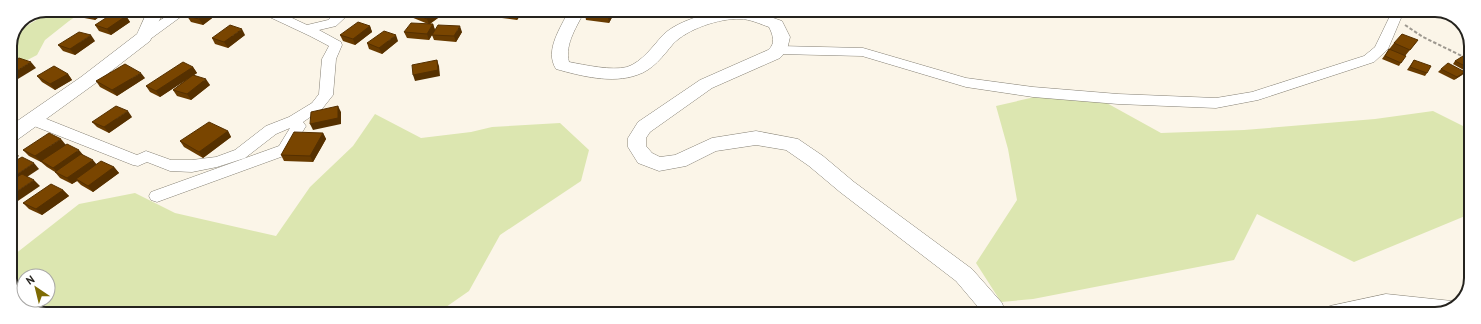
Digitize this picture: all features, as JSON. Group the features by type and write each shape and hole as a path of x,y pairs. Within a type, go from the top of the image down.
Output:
{"street":[{"path":"144,37 153,17"},
{"path":"17,131 34,120 144,37 174,17"},
{"path":"34,120 138,162 146,156 170,165 192,166 217,162 240,154 271,130 294,121 317,106 326,94 329,59 336,45 280,17"},
{"path":"305,29 332,23 339,17"},
{"path":"574,17 560,48 559,58 562,65 575,69 621,73 631,71 644,65 675,33 719,17"},
{"path":"752,17 776,24 782,37 779,50 761,61 706,84 644,127 637,138 637,147 645,158 659,164 679,161 712,145 756,138 791,144 816,161 847,187 964,275 991,307"},
{"path":"779,50 863,52 966,82 1033,92 1118,99 1216,103 1253,97 1369,59 1381,49 1394,17"},
{"path":"157,196 284,150 299,126 294,121"},
{"path":"1363,307 1386,302 1437,307"}],"path":[{"path":"1399,17 1423,37 1464,57"}],"green space":[{"path":"75,17 45,40 37,55 17,65 17,46 19,35 23,28 40,18"},
{"path":"1039,96 1094,96 1161,133 1244,130 1375,119 1433,111 1464,126 1464,216 1354,262 1257,214 1234,260 1033,299 1001,302 976,263 1017,200 1008,149 996,106"},
{"path":"375,114 421,138 471,132 492,127 560,123 589,150 581,181 500,235 469,291 446,307 56,307 56,268 17,268 17,253 79,204 135,193 175,213 276,236 310,187 353,146"}],"building":[{"path":"107,17 125,17 107,29 95,25"},
{"path":"191,17 202,17 199,19"},
{"path":"358,22 370,26 353,39 340,35"},
{"path":"411,23 433,24 427,34 404,32"},
{"path":"230,25 242,29 224,42 212,38"},
{"path":"438,25 460,26 454,36 432,35"},
{"path":"384,31 396,35 379,48 367,43"},
{"path":"79,32 91,35 70,49 58,45"},
{"path":"1402,34 1418,40 1410,50 1394,43"},
{"path":"1389,49 1406,56 1401,63 1385,56"},
{"path":"1464,56 1464,66 1455,61"},
{"path":"19,58 31,62 17,71 17,59"},
{"path":"437,60 438,70 413,75 412,65"},
{"path":"1414,60 1431,66 1427,73 1410,67"},
{"path":"183,62 193,67 156,91 146,86"},
{"path":"1448,63 1464,73 1457,77 1441,69"},
{"path":"125,64 141,73 112,90 96,81"},
{"path":"54,66 68,74 50,84 37,76"},
{"path":"193,75 206,79 187,94 173,90"},
{"path":"116,106 128,111 104,127 92,122"},
{"path":"338,106 338,118 310,124 311,112"},
{"path":"209,122 228,131 199,152 180,141"},
{"path":"294,132 323,133 310,156 281,155"},
{"path":"49,133 61,139 35,156 23,150"},
{"path":"67,144 79,150 53,168 41,161"},
{"path":"81,154 93,160 67,178 55,172"},
{"path":"22,157 34,163 17,174 17,160"},
{"path":"101,161 114,167 88,186 76,179"},
{"path":"22,174 34,180 17,191 17,177"},
{"path":"51,184 63,190 36,209 23,203"}]}
